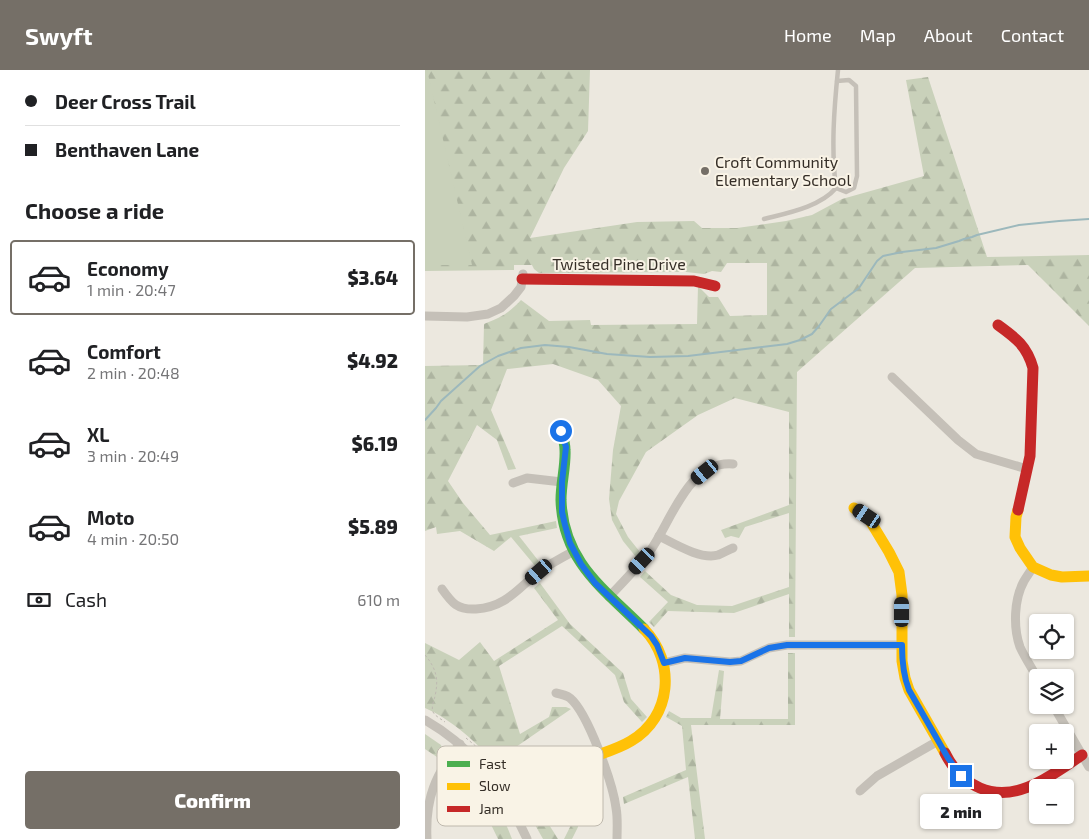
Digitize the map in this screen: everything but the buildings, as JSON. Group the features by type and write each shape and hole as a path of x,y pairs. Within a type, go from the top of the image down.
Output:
{"street":[{"name":"Twisted Pine Drive","path":"523,276 694,281 715,286"},
{"path":"425,316 467,317 488,314 501,308 514,296 521,287 523,276"},
{"path":"998,325 1022,342 1031,359 1033,368 1030,456 1016,516 1015,537 1019,548 1033,567 1051,575 1089,576"},
{"path":"892,376 958,440 976,454 1027,469"},
{"path":"561,431 566,447 561,498 567,535 574,551 590,576 651,636 657,645 666,673 662,705 654,720 631,742 603,753"},
{"path":"609,596 651,549 679,499 697,478 720,464 733,464"},
{"path":"513,483 531,478 562,482"},
{"path":"855,508 869,519 899,572 902,595 902,669 905,681 938,741 961,776 981,790 997,793 1014,792 1024,789 1082,756"},
{"path":"659,536 707,556 720,554 733,548"},
{"path":"442,589 458,607 473,609 493,606 510,597 549,565 574,551"},
{"path":"1032,669 1021,650 1016,628 1016,617 1019,595 1024,581 1033,567"},
{"path":"664,663 685,658 730,662 741,661 769,648 787,645 902,645"},
{"path":"556,693 566,696 576,706 597,746"},
{"path":"1058,714 1089,767"},
{"path":"425,720 462,741 466,746"},
{"path":"458,746 462,741"},
{"path":"860,790 877,776 938,741"},
{"path":"603,762 614,794 617,810 617,839"},
{"path":"427,839 429,798 437,778"},
{"path":"523,826 527,839"}],"lane":[{"path":"764,219 811,206 832,193 836,188 834,140 838,70"},
{"path":"836,188 846,192 854,188 857,176 856,86 849,80 837,81"}],"path":[{"path":"425,655 435,672 436,692 433,712 445,723"},
{"path":"462,741 473,746"}],"green space":[{"path":"425,70 590,70 588,131 564,168 530,238 637,222 694,221 702,228 737,228 786,221 812,215 842,199 924,176 906,80 928,77 987,257 1089,255 1089,326 1028,265 915,268 797,372 795,637 789,637 789,594 734,613 668,611 654,627 649,622 668,602 640,577 645,571 671,595 697,605 732,606 789,587 789,513 745,527 739,538 731,536 725,538 721,530 789,505 789,412 735,398 698,415 646,452 619,501 616,514 628,537 640,552 636,557 623,541 612,520 609,499 613,450 621,406 598,380 553,364 507,369 491,410 516,469 508,470 497,440 477,425 448,481 463,503 490,535 556,521 557,528 519,536 541,564 536,567 511,537 494,551 460,531 437,534 436,527 425,531 425,366 483,365 484,324 504,315 521,300 549,321 590,320 591,325 697,324 698,286 709,297 718,297 730,316 767,315 767,263 727,263 721,272 712,271 704,274 686,272 539,273 532,265 514,265 514,270 425,271"},
{"path":"425,70 427,70 472,265 425,265"},
{"path":"540,583 570,624 623,673 631,699 647,717 642,722 624,702 615,675 562,626 499,666 520,734 549,717 552,707 571,709 518,746 479,746 454,725 425,708 425,643 459,660 480,642 494,661 558,620 534,588"},
{"path":"788,653 795,653 795,725 691,725 705,839 695,839 688,777 624,804 623,797 686,770 682,726 666,717 669,711 681,718 711,718 719,670 724,671 720,719 788,719"},
{"path":"425,734 441,746 437,746 437,757 425,749"},
{"path":"492,826 506,826 512,839 498,839"},
{"path":"536,826 550,826 558,839 543,839"},
{"path":"570,826 578,826 572,839 564,839"}],"waterway":[{"path":"425,420 441,401 480,366 498,356 521,348 545,345 607,354 650,357 688,356 787,344 812,334 831,309 859,288 877,261 883,256 936,248 977,235 1019,225 1089,219"}],"traffic: fast":[{"path":"561,431 565,456 561,500 563,522 569,541 588,573 644,629"}],"traffic: slow":[{"path":"854,508 869,519 899,572 902,595 902,661 905,678 909,690 945,753"},
{"path":"1018,510 1015,537 1033,567 1051,575 1062,577 1089,576"},
{"path":"603,753 631,741 645,731 655,718 662,704 665,673 661,657 654,642 644,629"}],"traffic: jam":[{"path":"522,279 694,281 715,286"},
{"path":"998,325 1020,343 1028,354 1033,368 1030,456 1018,510"},
{"path":"945,753 955,769 969,782 994,792 1021,790 1034,785 1082,755"}],"place":[{"name":"Croft Community Elementary School","path":"705,171"}],"route":[{"path":"561,431 566,447 561,498 562,512 570,543 581,564 595,583 651,636 657,645 664,663 685,658 721,662 741,661 769,648 787,645 902,645 902,669 909,690 954,768 961,776"}]}
